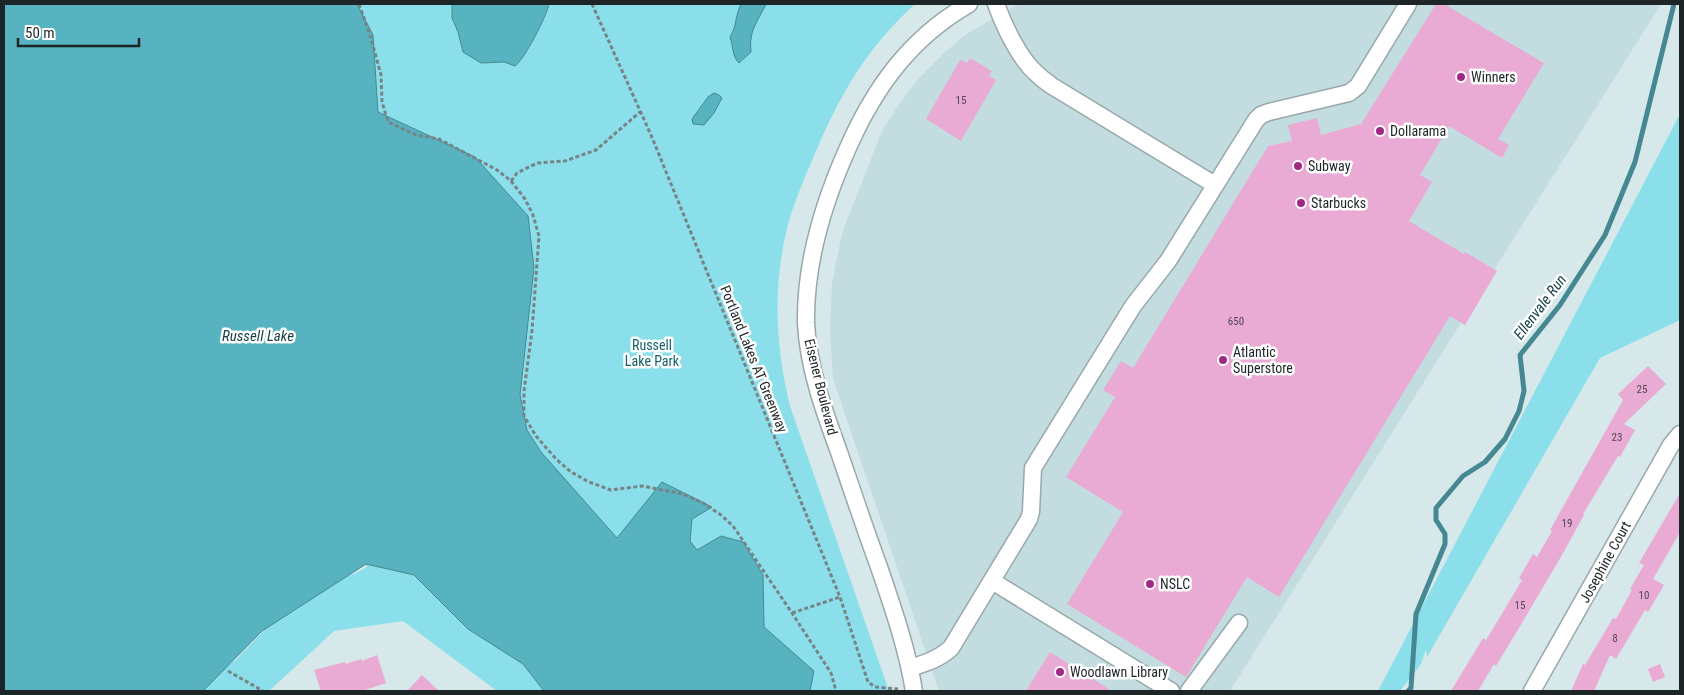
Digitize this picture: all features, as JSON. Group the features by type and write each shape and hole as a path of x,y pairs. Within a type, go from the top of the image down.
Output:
{"street":[{"name":"Eisener Boulevard","path":"914,691 910,668 894,612 824,410 810,355 806,325 806,302 816,239 827,197 867,108 904,55 932,28 969,4"},
{"path":"996,4 1024,61 1036,73 1052,86 1215,185"},
{"path":"910,668 930,662 951,648 1029,520 1032,512 1034,468 1133,306 1168,262 1251,126 1261,115 1269,112 1349,93 1354,90 1408,4"},
{"name":"Josephine Court","path":"1532,691 1671,445 1680,434"},
{"path":"992,581 1172,691"},
{"path":"1189,691 1239,623"}],"path":[{"path":"358,4 381,75 382,102 388,122 416,135 439,139 497,170 511,181 525,199 533,215 539,236 532,331 524,391 524,416 536,436 556,459 572,472 589,482 611,490 642,486 683,494 721,515 733,526 792,613 831,673 836,691"},
{"name":"Portland Lakes AT Greenway","path":"592,4 640,112 840,597 868,682 875,687 914,691"},
{"path":"511,181 517,173 537,163 566,161 596,150 640,112"},
{"path":"792,613 840,597"},
{"path":"228,671 263,691"}],"shaded area":[{"path":"1019,4 1661,4 1230,691 939,691 833,379 830,330 832,283 842,233 882,131 918,79 942,55 965,35"}],"green space":[{"name":"Russell Lake Park","path":"357,4 452,4 452,15 463,52 481,63 504,62 509,64 529,49 549,4 915,4 898,20 869,54 846,90 826,129 792,211 781,259 778,284 778,333 790,406 889,691 780,691 632,560 541,452 527,430 520,395 534,268 475,157 378,112 373,35"},
{"path":"1680,114 1680,320 1600,358 1427,657 1426,649 1421,664 1400,691 1378,691"},
{"path":"366,564 408,569 471,627 565,691 497,691 403,621 334,631 269,691 197,691 217,672 236,660 266,628 341,578 367,567"}],"water":[{"name":"Russell Lake","path":"4,4 357,4 373,35 378,112 475,157 528,216 534,268 520,395 527,430 541,452 617,538 662,482 712,507 692,519 690,541 697,550 721,536 743,542 763,575 764,627 814,671 810,691 544,691 523,664 468,629 414,575 366,564 262,631 203,691 4,691"},
{"path":"452,4 549,4 535,36 515,66 504,62 481,63 463,52 452,18"},
{"path":"741,4 766,4 753,30 751,52 739,63 734,54 730,37"},
{"path":"714,93 722,98 714,113 704,125 693,124 692,119 708,97"}],"building":[{"path":"1436,4 1444,4 1544,63 1498,139 1509,145 1502,158 1449,126 1420,175 1432,182 1409,221 1464,254 1465,252 1497,271 1465,325 1450,316 1279,597 1247,577 1186,677 1067,604 1123,512 1066,477 1115,397 1103,390 1121,361 1133,368 1268,146 1292,141 1288,125 1317,118 1321,135 1361,124"},
{"path":"970,58 992,71 989,76 996,80 961,141 926,119 960,60 967,63"},
{"path":"1648,366 1666,384 1624,424 1635,430 1583,514 1562,555 1496,666 1494,664 1478,691 1451,691 1483,638 1486,640 1500,617 1522,580 1519,578 1533,554 1537,557 1552,531 1550,530 1623,400 1618,394"},
{"path":"1680,493 1680,532 1653,579 1664,585 1648,612 1645,610 1616,659 1610,655 1594,691 1571,691 1583,664 1585,665 1613,618 1616,619 1632,590 1630,589 1644,565 1639,563"},
{"name":"Woodlawn Library","path":"1050,652 1112,691 1026,691"},
{"path":"377,655 386,683 362,691 321,691 314,670 361,659 362,661"},
{"path":"1660,664 1665,677 1653,682 1648,669"},
{"path":"422,675 439,691 407,691"}],"waterway":[{"name":"Ellenvale Run","path":"1408,691 1411,688 1416,614 1445,544 1445,534 1436,520 1436,508 1463,476 1485,462 1505,439 1519,411 1524,391 1520,355 1560,305 1605,235 1635,162 1674,4"}],"place":[{"name":"Winners","path":"1461,77"},
{"name":"Dollarama","path":"1380,131"},
{"name":"Subway","path":"1298,166"},
{"name":"Starbucks","path":"1301,203"},
{"name":"Atlantic Superstore","path":"1223,360"},
{"name":"NSLC","path":"1150,584"},
{"name":"Woodlawn Library","path":"1060,672"}]}
